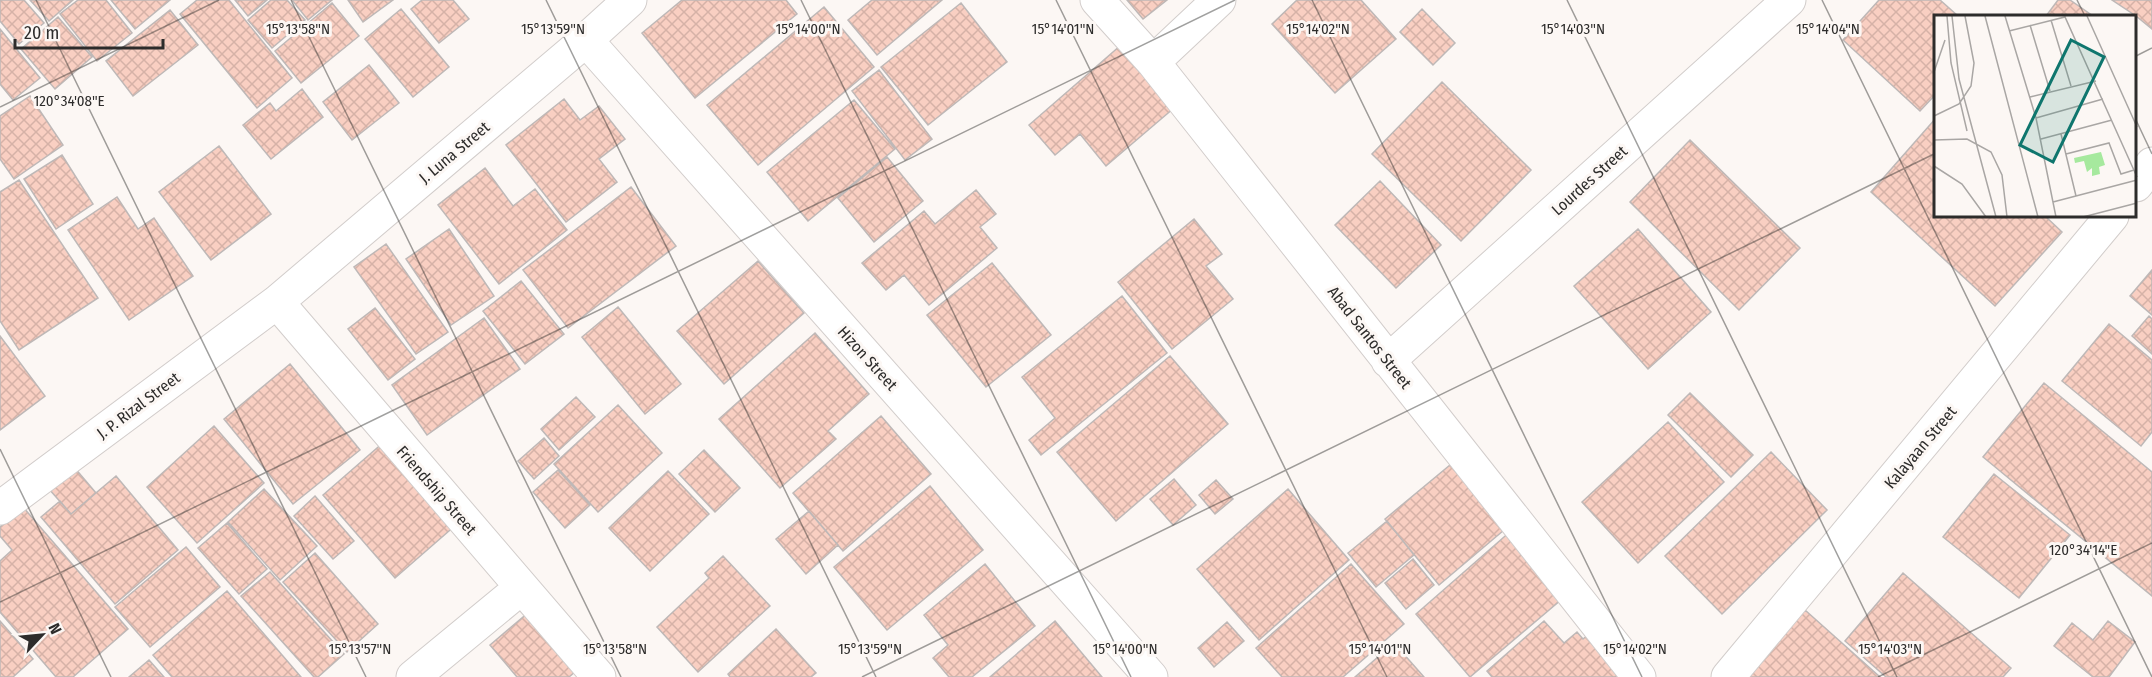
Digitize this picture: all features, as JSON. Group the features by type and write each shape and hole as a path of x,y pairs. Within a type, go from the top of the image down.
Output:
{"street":[{"name":"J. Luna Street","path":"277,302 630,0"},
{"name":"Abad Santos Street","path":"1097,0 1153,62 1639,677"},
{"path":"1153,62 1219,0"},
{"name":"Lourdes Street","path":"1388,361 1789,0"},
{"name":"Hizon Street","path":"586,40 1151,677"},
{"path":"2137,184 2152,164"},
{"name":"Kalayaan Street","path":"1728,677 2110,218"},
{"name":"J. P. Rizal Street","path":"0,508 277,302"},
{"name":"Friendship Street","path":"277,302 599,677"},
{"path":"413,677 521,588"}],"building":[{"path":"0,0 24,0 44,23 19,44 0,21"},
{"path":"30,0 73,0 49,21"},
{"path":"78,0 106,0 132,33 97,61 60,14"},
{"path":"111,0 170,0 135,29"},
{"path":"197,0 229,0 292,78 257,108 180,14"},
{"path":"235,0 267,0 248,16"},
{"path":"271,0 287,0 305,20 272,48 248,20"},
{"path":"292,0 332,0 308,20"},
{"path":"348,0 393,0 363,22"},
{"path":"422,0 453,0 469,19 439,43 411,9"},
{"path":"682,0 786,0 797,14 695,98 642,33"},
{"path":"872,0 942,0 877,55 848,20"},
{"path":"1127,0 1167,0 1143,19"},
{"path":"1297,0 1361,0 1396,39 1335,93 1272,24"},
{"path":"1879,0 1940,0 1957,15 1934,15 1934,96 1920,111 1843,40"},
{"path":"2058,0 2070,0 2092,15 2047,15"},
{"path":"2112,0 2152,0 2152,29"},
{"path":"332,3 359,36 301,83 275,51"},
{"path":"961,3 1007,62 928,125 881,67"},
{"path":"824,7 874,67 758,165 707,105"},
{"path":"401,9 449,67 413,97 365,39"},
{"path":"1422,9 1455,43 1433,65 1400,32"},
{"path":"170,10 198,45 133,96 106,61"},
{"path":"58,17 92,57 55,89 21,49"},
{"path":"0,29 40,78 13,100 0,84"},
{"path":"1121,45 1174,108 1106,166 1080,134 1055,155 1029,125"},
{"path":"369,65 399,103 352,140 323,102"},
{"path":"879,70 932,139 905,160 852,91"},
{"path":"1442,82 1531,170 1461,241 1372,154"},
{"path":"302,89 323,117 271,159 243,125 270,103 276,111"},
{"path":"30,96 63,145 14,179 0,159 0,116"},
{"path":"564,99 580,120 599,106 625,139 599,159 617,182 566,222 506,145"},
{"path":"854,100 895,149 808,221 767,172"},
{"path":"1934,120 1934,218 2047,218 2062,232 1995,306 1871,192"},
{"path":"1690,140 1800,248 1739,310 1630,202"},
{"path":"219,146 271,214 211,260 159,192"},
{"path":"62,155 93,204 56,229 24,179"},
{"path":"887,157 923,201 874,242 838,198"},
{"path":"485,168 513,206 535,189 567,230 499,284 438,205"},
{"path":"19,180 98,298 19,350 0,321 0,192"},
{"path":"1380,181 1441,245 1396,288 1335,225"},
{"path":"631,187 676,246 568,328 523,270"},
{"path":"976,190 996,214 980,227 997,248 929,305 904,275 886,290 862,263 924,211 935,224"},
{"path":"117,197 138,229 154,218 193,276 129,320 68,230"},
{"path":"1194,219 1222,254 1206,266 1233,299 1172,349 1118,282"},
{"path":"449,229 494,296 451,325 406,259"},
{"path":"1638,229 1711,312 1648,369 1574,286"},
{"path":"386,244 448,332 416,354 354,267"},
{"path":"758,261 804,313 724,384 677,331"},
{"path":"992,263 1051,335 986,387 927,315"},
{"path":"2152,270 2152,315 2130,296"},
{"path":"521,281 564,334 525,364 483,311"},
{"path":"1122,296 1167,353 1041,455 1029,440 1055,418 1022,377"},
{"path":"618,307 681,384 645,414 582,337"},
{"path":"375,308 415,359 388,380 348,329"},
{"path":"2149,316 2152,319 2152,354 2132,336"},
{"path":"484,318 520,369 427,435 392,385"},
{"path":"2109,324 2152,360 2152,432 2141,446 2062,381"},
{"path":"815,333 869,394 828,431 836,439 780,488 719,419"},
{"path":"0,336 45,396 0,430"},
{"path":"1170,356 1228,424 1116,521 1057,452"},
{"path":"290,364 360,450 293,504 224,419"},
{"path":"2044,383 2152,472 2152,596 1983,457"},
{"path":"1690,393 1753,455 1731,477 1668,415"},
{"path":"576,397 595,417 559,450 541,429"},
{"path":"618,405 662,453 598,512 554,464"},
{"path":"881,416 931,474 843,551 793,493"},
{"path":"1668,422 1724,482 1638,563 1582,502"},
{"path":"214,426 264,483 197,543 147,487"},
{"path":"544,438 559,456 534,479 518,461"},
{"path":"385,441 457,524 395,578 323,495"},
{"path":"704,450 740,488 715,512 679,474"},
{"path":"1771,452 1827,510 1722,614 1665,556"},
{"path":"68,460 96,493 71,514 42,481"},
{"path":"1456,460 1510,525 1439,585 1385,519"},
{"path":"558,470 590,505 565,528 533,492"},
{"path":"668,471 709,514 650,571 609,528"},
{"path":"1994,474 2070,535 2019,598 1943,537"},
{"path":"116,476 178,550 115,604 41,517 60,501 71,514"},
{"path":"1174,479 1196,505 1173,525 1150,499"},
{"path":"1216,480 1233,499 1215,514 1199,495"},
{"path":"930,486 983,550 887,630 834,567"},
{"path":"264,489 317,546 280,580 228,522"},
{"path":"1288,489 1349,560 1259,640 1197,569"},
{"path":"315,496 354,541 333,559 294,516"},
{"path":"23,507 128,629 73,677 56,677 0,612 0,561 12,550 0,536 0,527"},
{"path":"809,511 838,545 806,574 776,539"},
{"path":"1387,521 1414,555 1376,587 1348,553"},
{"path":"227,523 267,569 239,594 198,548"},
{"path":"1512,530 1568,594 1470,677 1416,614"},
{"path":"186,547 220,587 150,647 115,607"},
{"path":"315,553 378,624 347,652 283,582"},
{"path":"723,556 770,606 698,672 657,627 709,578 705,573"},
{"path":"1413,559 1434,585 1406,609 1385,583"},
{"path":"985,564 1035,626 972,677 949,677 933,658 948,645 924,615"},
{"path":"1351,564 1404,624 1343,677 1282,677 1256,648"},
{"path":"270,572 344,654 318,677 314,677 241,596"},
{"path":"1903,573 2011,668 2003,677 1886,677 1845,641"},
{"path":"227,591 301,677 172,677 153,655"},
{"path":"536,606 584,664 569,677 517,677 490,645"},
{"path":"1805,610 1880,677 1745,677"},
{"path":"0,621 33,659 13,677 0,677"},
{"path":"1055,621 1102,677 990,677"},
{"path":"1544,621 1564,643 1577,632 1583,639 1595,629 1637,677 1492,677 1487,671"},
{"path":"2108,621 2135,642 2109,677 2093,677 2054,646 2072,623 2093,640"},
{"path":"1227,622 1244,641 1214,667 1198,648"},
{"path":"776,629 816,673 811,677 730,677 728,674"},
{"path":"1394,643 1424,677 1355,677"},
{"path":"149,660 164,677 129,677"}]}
